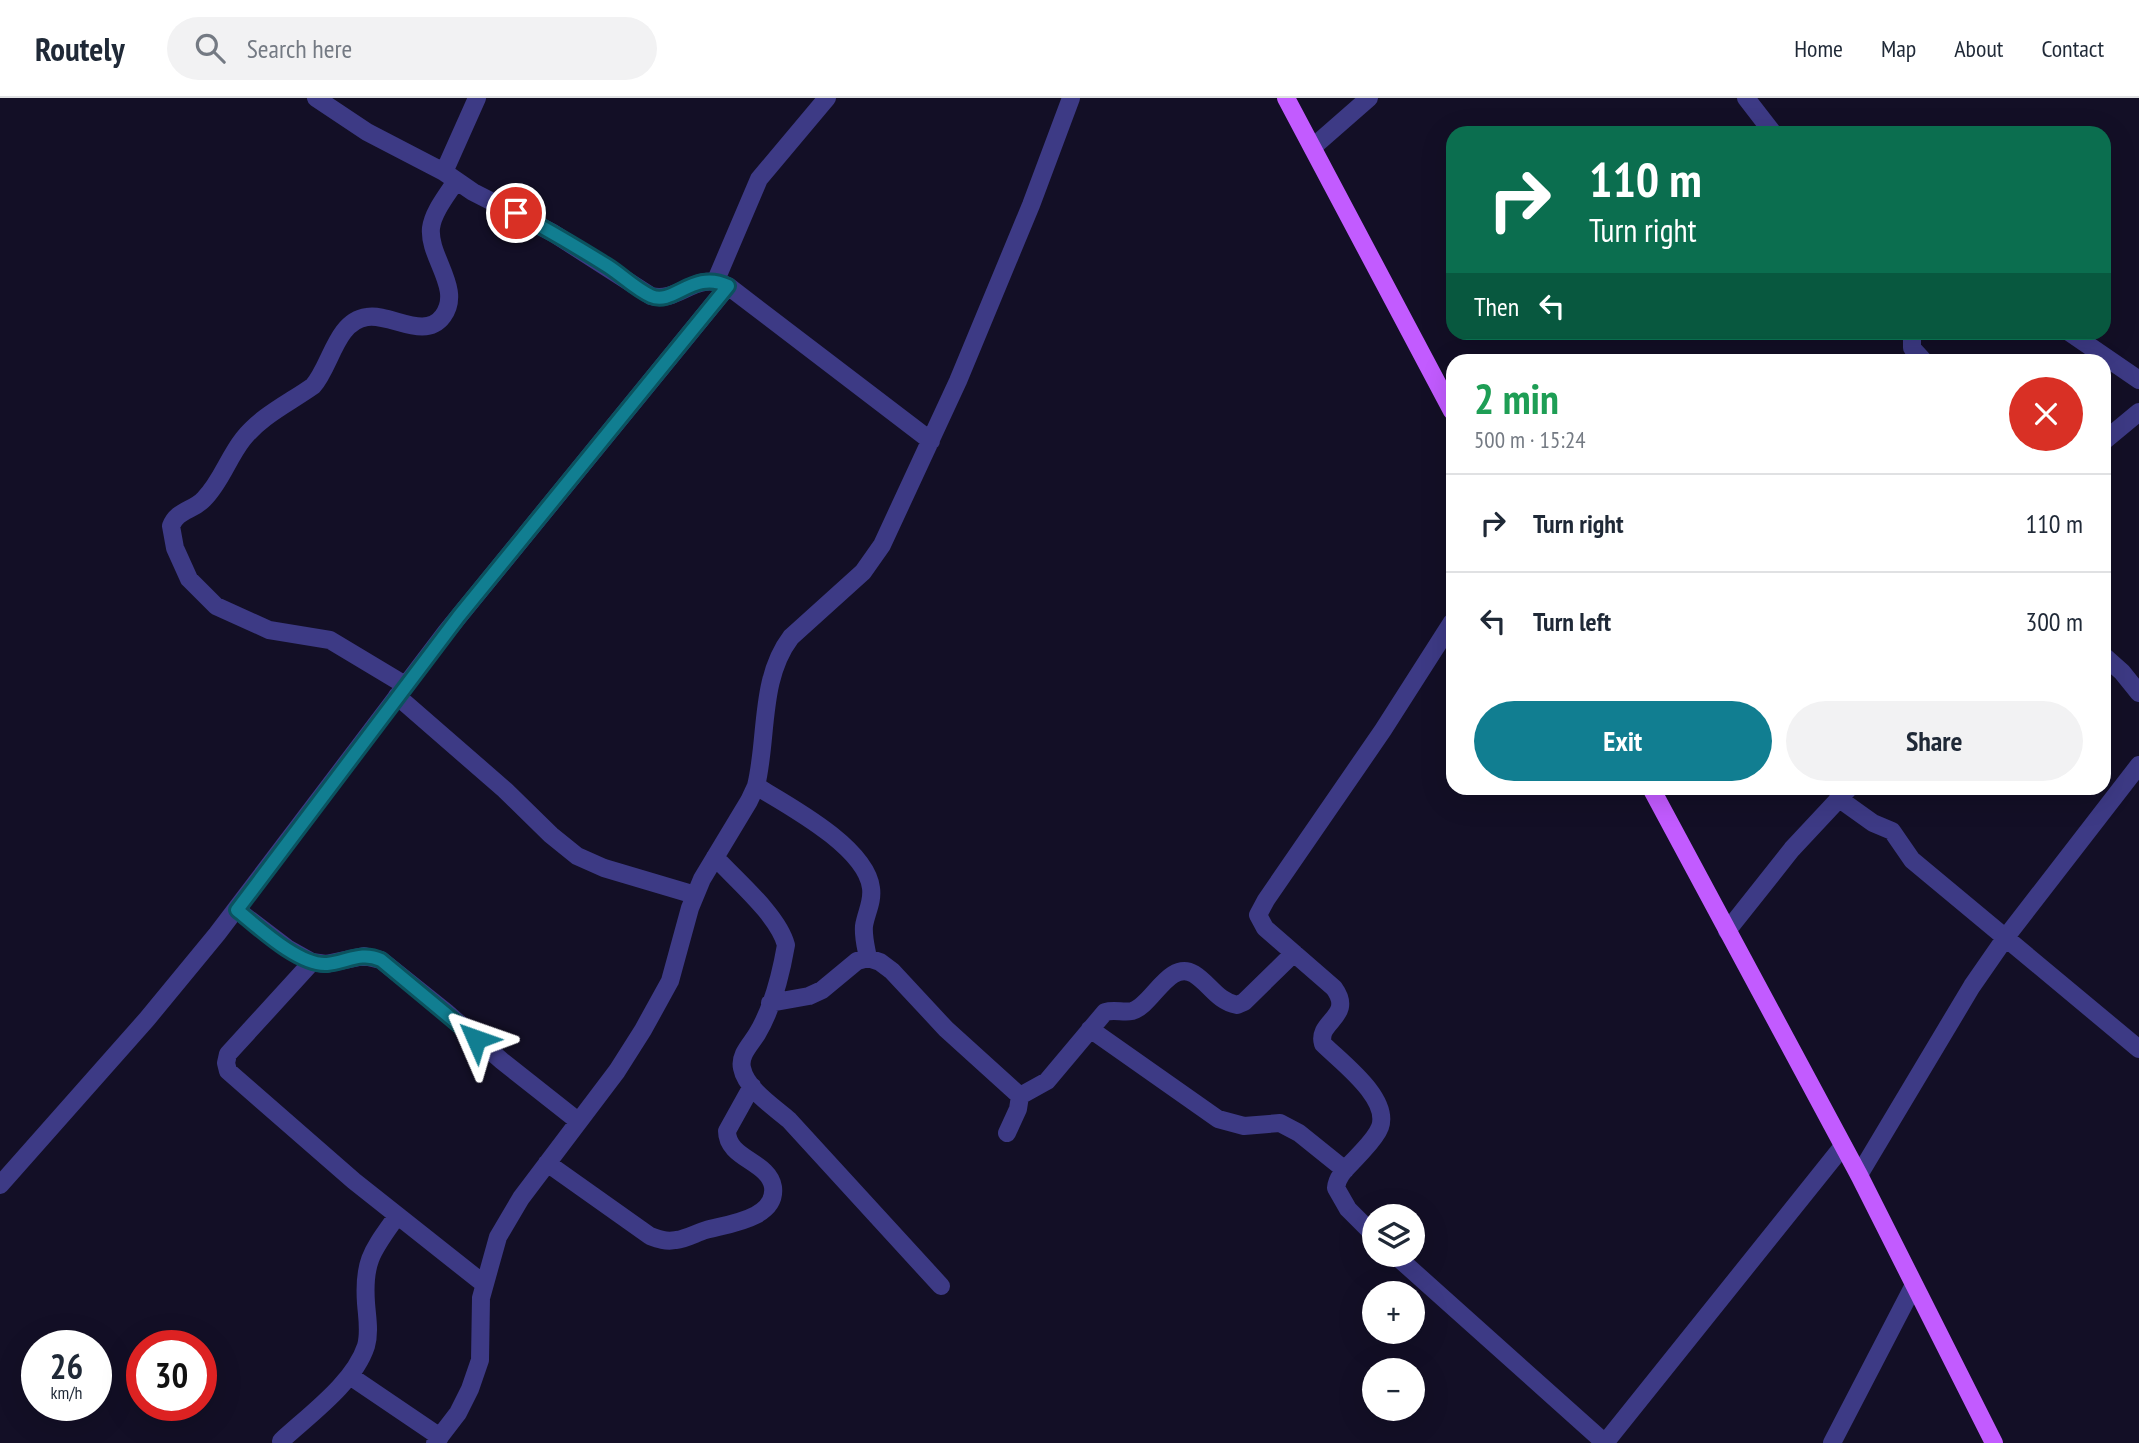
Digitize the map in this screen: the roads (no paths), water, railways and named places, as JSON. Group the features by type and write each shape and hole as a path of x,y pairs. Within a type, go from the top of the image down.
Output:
{"main road":[{"path":"1286,98 1446,400"},
{"path":"1655,795 1859,1175 1994,1443"}],"street":[{"path":"316,98 367,132 570,243 651,296 666,297 691,285 722,283 931,441"},
{"path":"477,98 432,224 431,233 449,297 442,317 434,325 422,327 379,316 356,320 349,326 334,347 320,379 253,427 204,500 179,513 171,526 175,548 189,579 216,606 269,630 330,640 401,690 551,835 577,856 604,868 695,895"},
{"path":"0,1185 147,1019 237,910 401,690 722,283 759,179 827,98"},
{"path":"350,1376 438,1440 458,1413 480,1360 481,1298 498,1237 521,1198 627,1056 670,981 695,895 756,786 770,684 782,649 796,632 863,572 882,545 931,441 1031,205 1071,98"},
{"path":"1313,148 1368,98"},
{"path":"1746,98 1768,126"},
{"path":"2081,340 2101,354"},
{"path":"2111,361 2139,380"},
{"path":"2111,435 2139,412"},
{"path":"1362,1222 1340,1199 1336,1188 1337,1180 1373,1139 1380,1127 1380,1110 1358,1076 1323,1044 1321,1038 1325,1030 1340,1011 1341,1003 1334,988 1265,928 1258,915 1446,631"},
{"path":"2111,662 2139,692"},
{"path":"1859,1175 1972,986 2006,937 2139,765"},
{"path":"756,786 809,818 846,848 867,874 872,895 864,923 868,958"},
{"path":"1727,931 1792,849 1842,795"},
{"path":"1846,795 1873,823 1892,831 1912,860 2139,1049"},
{"path":"715,857 759,905 783,935 786,945 769,1003 741,1066 752,1086 789,1120 941,1286"},
{"path":"237,910 287,948 312,962 326,964 364,956 381,960 578,1121"},
{"path":"1020,1096 1046,1081 1105,1012 1132,1011 1161,985 1181,972 1195,975 1222,1000 1237,1005 1244,1002 1294,953"},
{"path":"769,1003 809,996 822,990 856,961 868,958 880,962 892,971 946,1030 1020,1096"},
{"path":"312,962 228,1054 228,1071 397,1216 484,1284"},
{"path":"1090,1029 1219,1119 1244,1126 1280,1123 1299,1133 1345,1170"},
{"path":"547,1163 650,1236 661,1240 675,1241 746,1220 768,1205 773,1194 773,1185 768,1177 758,1166 731,1147 727,1138 727,1131 752,1086"},
{"path":"1007,1133 1018,1109 1020,1096"},
{"path":"1408,1267 1605,1443 1843,1146"},
{"path":"281,1441 350,1376 366,1345 368,1331 365,1276 368,1262 374,1247 397,1216"},
{"path":"1832,1443 1914,1285"}]}
